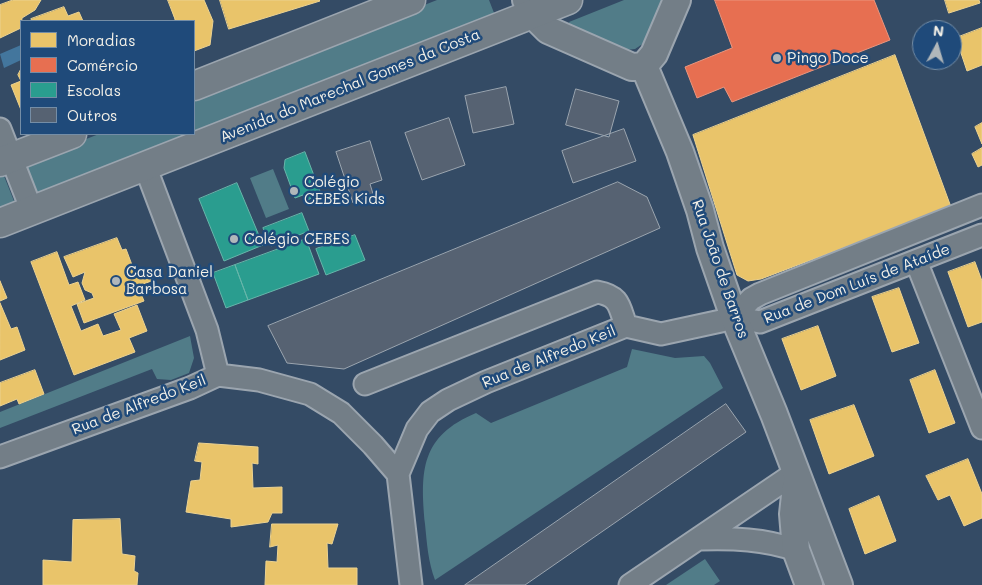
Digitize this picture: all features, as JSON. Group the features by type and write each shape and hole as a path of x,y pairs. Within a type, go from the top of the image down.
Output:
{"main road":[{"path":"195,86 411,0"},
{"name":"Avenida do Marechal Gomes da Costa","path":"0,223 145,166 529,7 568,0"},
{"path":"6,160 69,135"}],"street":[{"path":"529,7 548,30 632,67 644,66 654,54 677,0"},
{"name":"Rua João de Barros","path":"644,66 688,174 710,248 734,316 774,414 838,585"},
{"path":"0,129 6,160 32,211"},
{"path":"145,166 207,330 218,375"},
{"name":"Rua de Dom Luís de Ataíde","path":"734,316 750,299 766,291 982,205"},
{"name":"Rua de Dom Luís de Ataíde","path":"734,316 760,322 982,235"},
{"path":"916,261 982,428"},
{"name":"Rua de Alfredo Keil","path":"364,384 597,292 608,294 617,300 626,326"},
{"name":"Rua de Alfredo Keil","path":"410,585 398,474 416,429 430,412 448,400 486,382 626,326 661,334 734,316"},
{"name":"Rua de Alfredo Keil","path":"0,457 181,391 218,375 259,380 310,394 347,418 398,474"},
{"path":"630,585 795,473"},
{"name":"Rua João de Barros","path":"795,473 793,514 796,550 809,585"},
{"path":"700,539 738,538 781,545 796,550"}],"green space":[{"path":"437,0 489,0 496,18 38,198 25,163 96,135 195,135 195,96"},
{"path":"624,0 664,0 644,43 635,49 626,50 570,25 569,22"},
{"path":"273,169 289,209 266,218 250,178"},
{"path":"2,171 16,206 0,212 0,172"},
{"path":"190,336 194,358 189,373 171,380 157,379 152,369 0,428 0,412"},
{"path":"632,349 675,358 704,356 710,363 723,388 435,580 427,545 423,487 424,471 428,457 434,444 444,432 476,413 491,423 627,367"},
{"path":"705,559 720,581 714,585 666,585"}],"water":[{"path":"20,45 20,60 4,68 0,54"}],"building: Moradias":[{"path":"13,0 41,0 35,10 20,20 20,28 0,38 0,5"},
{"path":"168,0 204,0 213,21 210,45 195,51 195,20 175,20"},
{"path":"220,0 319,0 320,1 229,29"},
{"path":"945,0 979,0 980,3 949,13"},
{"path":"64,7 68,16 79,12 83,20 32,20"},
{"path":"982,28 982,65 967,71 962,56 962,36"},
{"path":"895,55 951,207 761,279 748,281 737,275 693,135"},
{"path":"20,81 20,108 11,85"},
{"path":"982,123 982,144 975,127"},
{"path":"982,148 982,165 978,167 972,154"},
{"name":"Casa Daniel Barbosa","path":"117,238 122,250 126,249 135,273 149,268 154,280 138,286 144,301 84,323 77,304 94,298 92,293 85,290 82,283 85,272 73,277 64,257"},
{"path":"57,252 69,285 78,282 85,300 71,306 81,331 98,324 103,336 121,330 114,314 137,305 147,331 129,338 135,352 74,375 31,262"},
{"path":"975,262 982,281 982,322 968,327 948,272"},
{"path":"0,281 7,298 0,301"},
{"path":"899,288 919,343 892,352 872,297"},
{"path":"0,303 11,329 17,327 25,350 0,360"},
{"path":"818,326 836,376 801,390 782,339"},
{"path":"35,370 44,394 19,404 17,399 0,406 0,383"},
{"path":"935,370 955,423 929,433 910,380"},
{"path":"854,405 874,456 829,474 810,420"},
{"path":"199,443 258,447 258,464 252,463 253,488 282,487 282,513 272,513 268,522 231,527 231,519 186,512 191,481 200,480 202,462 195,461"},
{"path":"968,459 982,494 982,518 964,526 950,495 938,500 926,476"},
{"path":"879,496 896,541 865,554 849,509"},
{"path":"120,519 122,554 135,556 134,571 138,573 137,585 43,585 43,560 72,562 73,520"},
{"path":"272,524 338,524 332,544 327,543 328,568 357,568 357,585 265,585 266,561 277,562 278,545 270,547"}],"building: Comércio":[{"name":"Pingo Doce","path":"715,0 874,0 890,40 732,102 724,87 697,98 685,67 732,48"}],"building: Escolas":[{"path":"305,152 321,194 305,201 303,195 295,198 284,168 285,160"},
{"path":"237,183 263,245 224,261 199,199"},
{"path":"302,213 309,231 271,246 263,228"},
{"path":"355,235 365,260 326,275 316,249"},
{"path":"306,239 319,274 248,300 235,265"},
{"path":"235,265 248,300 226,308 213,273"}],"building: Outros":[{"path":"506,87 514,124 473,133 465,96"},
{"path":"576,89 619,101 609,137 566,125"},
{"path":"449,118 465,165 422,180 405,133"},
{"path":"624,129 636,161 573,183 562,151"},
{"path":"370,141 382,180 370,184 374,197 353,203 336,152"},
{"path":"618,182 647,197 660,228 344,369 287,363 268,326"},
{"path":"726,404 746,432 525,585 465,585"}],"place":[{"name":"Pingo Doce","path":"777,58"},
{"name":"Colégio CEBES Kids","path":"294,191"},
{"name":"Colégio CEBES","path":"234,239"},
{"name":"Casa Daniel Barbosa","path":"116,281"}]}
